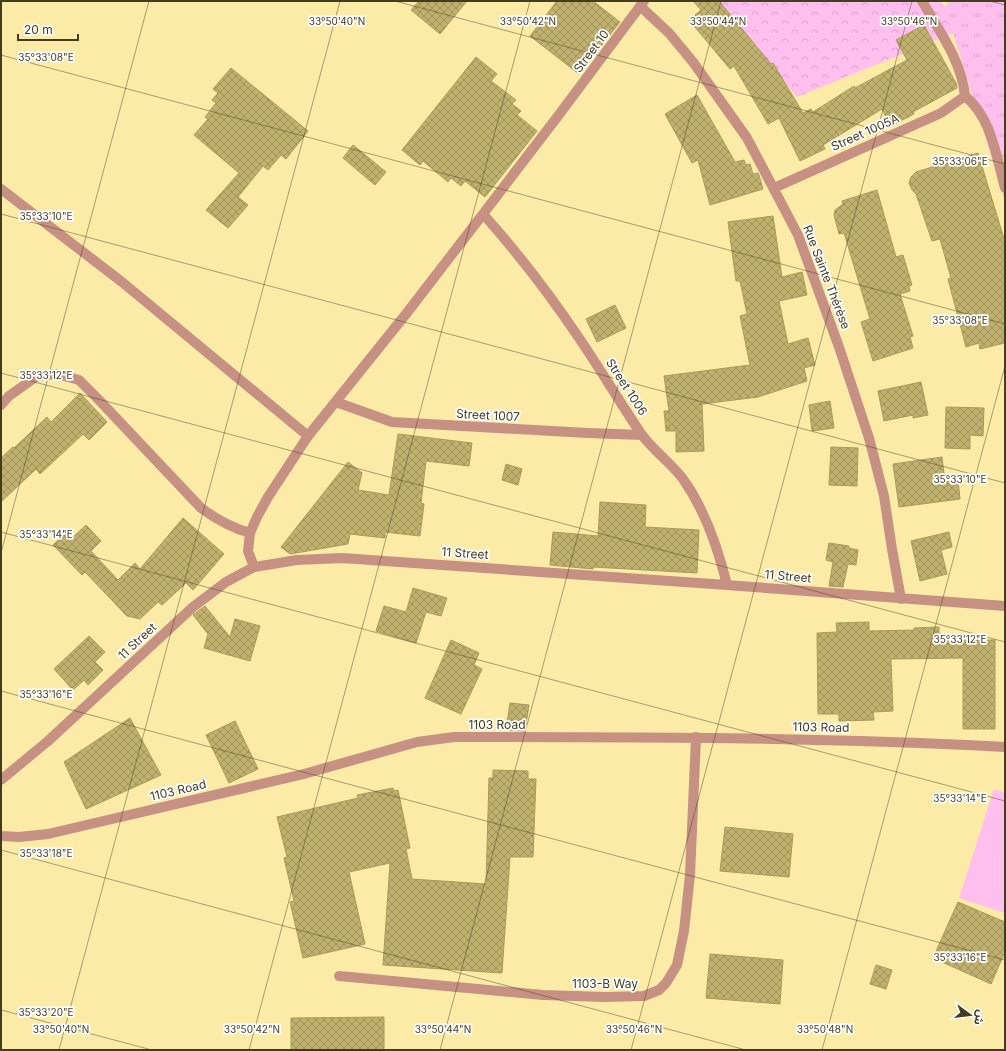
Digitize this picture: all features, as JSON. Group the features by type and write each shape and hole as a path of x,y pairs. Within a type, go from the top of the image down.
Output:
{"street":[{"path":"922,1 948,45 960,71 964,84 965,96 978,109 987,125 1005,188"},
{"name":"Street 10","path":"250,534 268,497 308,436 483,214 642,3"},
{"name":"Rue Sainte Thérèse","path":"642,3 693,62 747,138 798,235 839,347 869,438 884,496 901,599"},
{"name":"Street 1005A","path":"774,188 941,113 965,96"},
{"path":"1,189 122,282 308,436"},
{"name":"Street 1006","path":"483,214 509,243 558,308 650,446 682,478 696,502 720,559 727,585"},
{"path":"1,405 9,396 37,376 57,374 79,380 201,508 230,526 250,534 248,551 254,567"},
{"name":"Street 1007","path":"336,402 392,422 642,435"},
{"name":"11 Street","path":"1,780 48,741 193,607 226,582 254,567 297,560 342,558 1005,606"},
{"name":"1103 Road","path":"1,836 19,837 48,834 304,774 417,742 454,737 696,737 836,740 1005,747"},
{"name":"1103-B Way","path":"339,976 542,995 605,997 644,996 659,990 666,983 677,965 684,930 690,875 696,737"}],"green space":[{"path":"716,1 940,1 945,7 953,33 797,97"},
{"path":"950,1 1005,1 1005,201 945,7"},
{"path":"994,789 1005,793 1005,913 959,898"}],"building":[{"path":"419,1 467,1 440,34 411,10"},
{"path":"557,1 593,1 620,22 579,74 530,36"},
{"path":"693,1 719,1 771,64 773,63 803,113 811,109 813,112 854,86 855,88 907,60 896,40 924,25 956,83 957,88 891,126 882,109 823,145 825,149 800,161 779,118 768,124 734,66 730,69 689,20 701,10"},
{"path":"476,57 497,74 491,81 516,100 512,104 521,111 517,115 537,131 485,197 465,181 461,186 451,178 448,182 423,161 420,165 402,150"},
{"path":"231,68 308,131 286,159 281,155 268,170 263,166 238,197 248,205 228,228 206,210 239,173 194,135 208,119 205,117 216,103 212,100 218,93 213,89"},
{"path":"697,95 735,162 744,160 746,165 750,164 753,174 758,173 763,189 710,205 698,160 692,163 665,114"},
{"path":"353,145 386,172 375,185 343,158"},
{"path":"978,153 1005,242 1005,343 980,349 979,343 966,347 948,279 951,278 940,239 932,241 916,194 912,190 909,183 911,177 916,172"},
{"path":"877,190 896,257 903,255 912,285 909,286 910,291 900,294 913,336 910,337 913,348 873,361 861,322 870,319 844,233 839,234 834,215 835,210 843,204 842,201"},
{"path":"773,216 782,277 802,272 807,295 779,301 788,344 808,338 815,365 804,368 807,381 758,397 702,404 704,451 676,452 676,431 666,431 664,411 669,411 664,376 750,365 740,316 747,314 740,281 736,281 728,222"},
{"path":"615,305 626,328 597,342 586,319"},
{"path":"921,382 928,415 913,418 913,415 884,421 878,391"},
{"path":"80,393 107,422 89,440 83,434 40,474 36,469 1,502 1,458 47,417 51,422"},
{"path":"830,401 834,428 812,431 809,405"},
{"path":"946,407 984,408 983,436 970,435 970,449 945,448"},
{"path":"398,434 472,443 469,466 426,461 421,503 424,504 420,536 385,532 385,538 350,534 348,544 290,554 281,547 348,462 362,473 358,490 389,495"},
{"path":"831,447 858,448 857,486 829,485"},
{"path":"942,457 945,482 958,480 960,499 899,507 893,464"},
{"path":"506,464 522,469 518,485 502,480"},
{"path":"600,502 646,505 645,527 699,530 697,573 593,567 593,569 550,565 553,532 598,536"},
{"path":"183,518 224,554 193,590 186,583 162,605 158,602 140,619 127,616 85,572 82,575 53,545 67,532 72,538 86,525 101,541 91,551 118,580 135,563 140,569"},
{"path":"949,532 952,547 941,550 947,574 920,581 911,541"},
{"path":"829,543 849,546 849,548 858,550 856,565 848,564 843,587 829,586 833,562 826,560"},
{"path":"413,588 447,598 441,616 426,612 416,643 376,631 384,606 406,612"},
{"path":"205,606 230,637 235,619 260,626 250,661 204,648 208,634 193,615"},
{"path":"869,622 869,631 914,630 914,628 939,627 939,640 995,640 995,729 963,729 963,658 892,659 893,711 873,712 874,720 839,721 839,714 818,714 817,633 837,632 836,623"},
{"path":"89,636 105,652 95,662 103,670 88,685 84,680 73,690 54,669"},
{"path":"451,640 479,653 474,665 482,669 461,714 425,698"},
{"path":"510,703 529,705 525,731 506,730"},
{"path":"130,718 161,775 86,809 64,762"},
{"path":"235,721 258,769 229,783 206,735"},
{"path":"493,770 528,771 528,779 536,779 533,857 510,857 502,973 383,965 390,863 349,872 365,944 303,958 290,902 294,901 284,858 287,857 277,817 358,798 357,795 393,788 394,791 398,790 410,848 406,849 412,879 486,884 489,778 493,778"},
{"path":"725,827 793,834 789,877 720,871"},
{"path":"958,902 1005,922 1005,952 991,984 933,958"},
{"path":"710,954 783,960 780,1004 706,998"},
{"path":"876,965 892,970 886,989 870,984"},
{"path":"384,1017 384,1050 291,1050 291,1018"}]}
